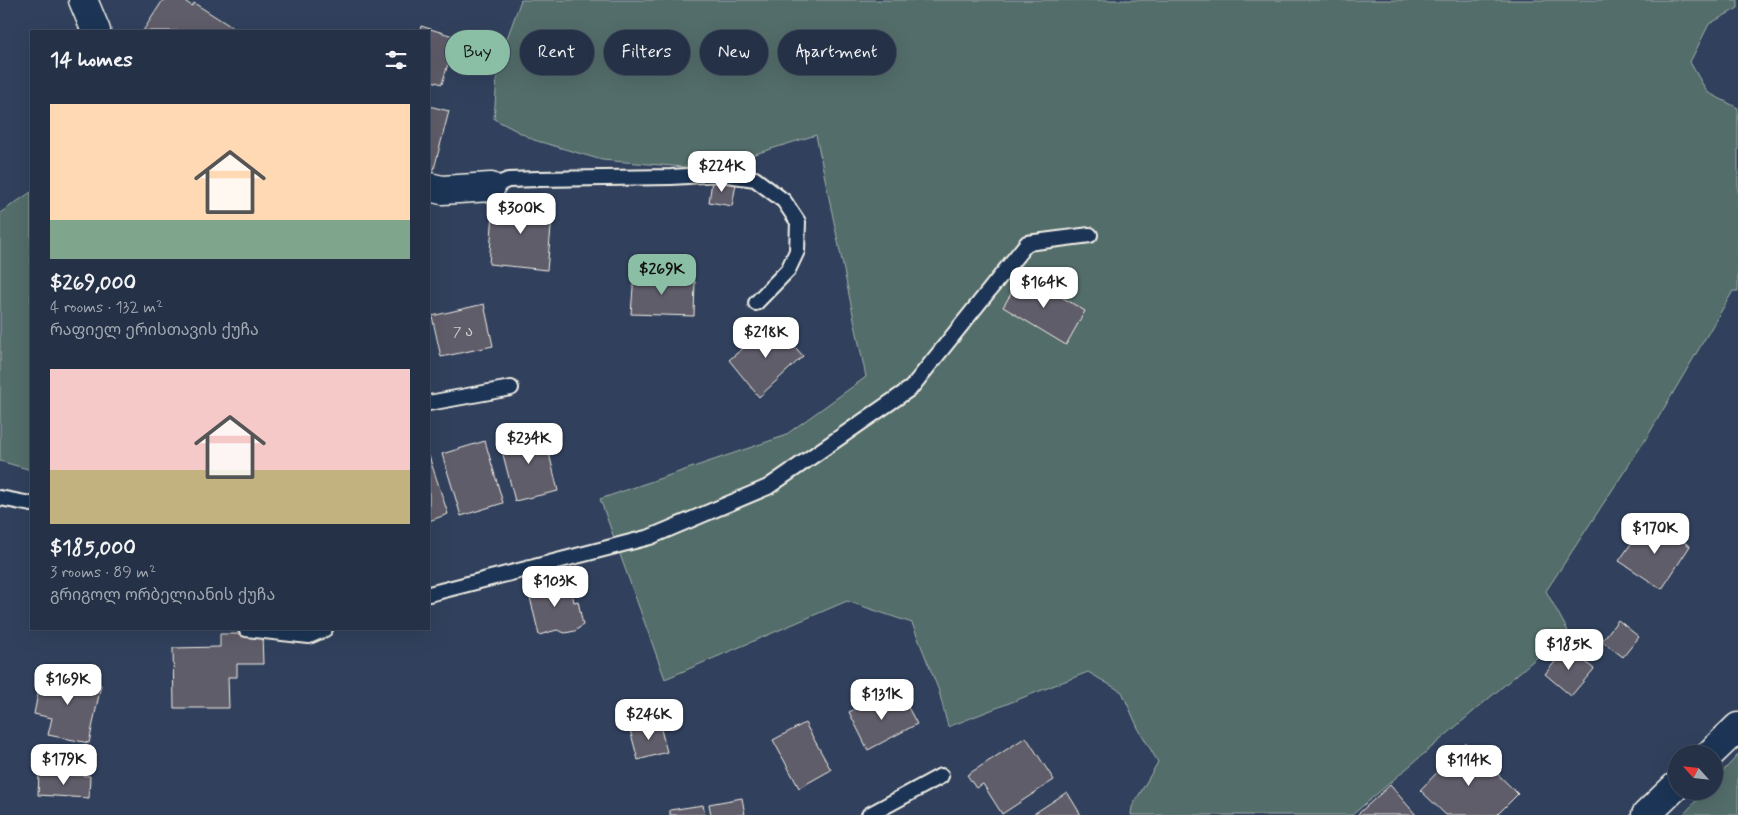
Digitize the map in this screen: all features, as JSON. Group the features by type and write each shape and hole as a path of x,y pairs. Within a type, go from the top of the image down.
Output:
{"street":[{"path":"83,0 96,30"},
{"path":"430,188 442,190 490,187"},
{"path":"1719,745 1738,727"},
{"path":"1646,815 1668,794"}],"lane":[{"path":"490,187 508,180 538,178 671,177 721,174 755,179 784,201 798,222 797,251 788,270 756,303"},
{"path":"430,594 650,537 768,487 911,388 1027,244 1090,235"},
{"path":"430,403 511,388"},
{"path":"0,498 30,504"},
{"path":"255,630 309,636 323,630"},
{"path":"869,815 941,776"}],"green space":[{"path":"521,0 1738,0 1738,8 1709,24 1690,62 1707,92 1738,108 1738,291 1733,291 1647,437 1546,591 1568,631 1352,815 1131,815 1132,807 1158,762 1138,728 1122,692 1088,672 948,727 939,691 912,623 847,601 665,679 600,499 784,436 866,377 816,135 707,169 602,160 534,140 494,119 497,75 510,75 510,30"},
{"path":"30,193 30,470 0,461 0,213"},
{"path":"1738,755 1738,815 1683,815 1697,800 1723,800 1723,771"}],"building":[{"path":"163,0 183,0 192,6 194,3 235,29 234,30 144,30"},
{"path":"421,26 445,34 445,74 442,84 430,80 430,30 420,30"},
{"path":"430,106 449,111 433,173 430,172"},
{"path":"712,181 736,184 732,206 709,202"},
{"path":"494,200 553,207 547,270 489,264"},
{"path":"634,274 669,274 669,280 695,281 694,316 631,314"},
{"path":"1023,274 1085,311 1066,345 1003,307"},
{"path":"484,304 493,346 441,357 432,316"},
{"path":"773,322 803,356 759,397 729,360"},
{"path":"543,428 558,491 515,501 499,439"},
{"path":"485,441 503,503 461,516 442,454"},
{"path":"430,459 448,514 430,521"},
{"path":"1651,521 1690,546 1662,589 1619,561 1637,535 1640,537"},
{"path":"569,580 574,602 578,601 583,625 575,631 565,633 557,630 539,635 528,589"},
{"path":"1618,620 1639,637 1623,657 1602,641"},
{"path":"220,634 262,634 263,664 237,664 237,677 228,677 229,708 174,708 173,648 220,647"},
{"path":"1567,647 1594,669 1571,696 1545,674"},
{"path":"42,673 101,685 89,743 48,735 52,718 34,714"},
{"path":"878,697 883,708 903,698 917,724 868,750 849,712"},
{"path":"659,722 667,752 638,760 630,730"},
{"path":"805,723 831,770 799,788 773,740"},
{"path":"1026,737 1054,780 1002,814 983,784 976,788 967,775"},
{"path":"1466,743 1518,794 1497,815 1446,815 1420,790"},
{"path":"39,773 90,776 89,798 38,795"},
{"path":"1390,785 1416,815 1357,815"},
{"path":"1067,792 1081,815 1032,815"},
{"path":"742,798 745,815 711,815 709,804"},
{"path":"703,805 705,815 670,815 670,810"}]}
